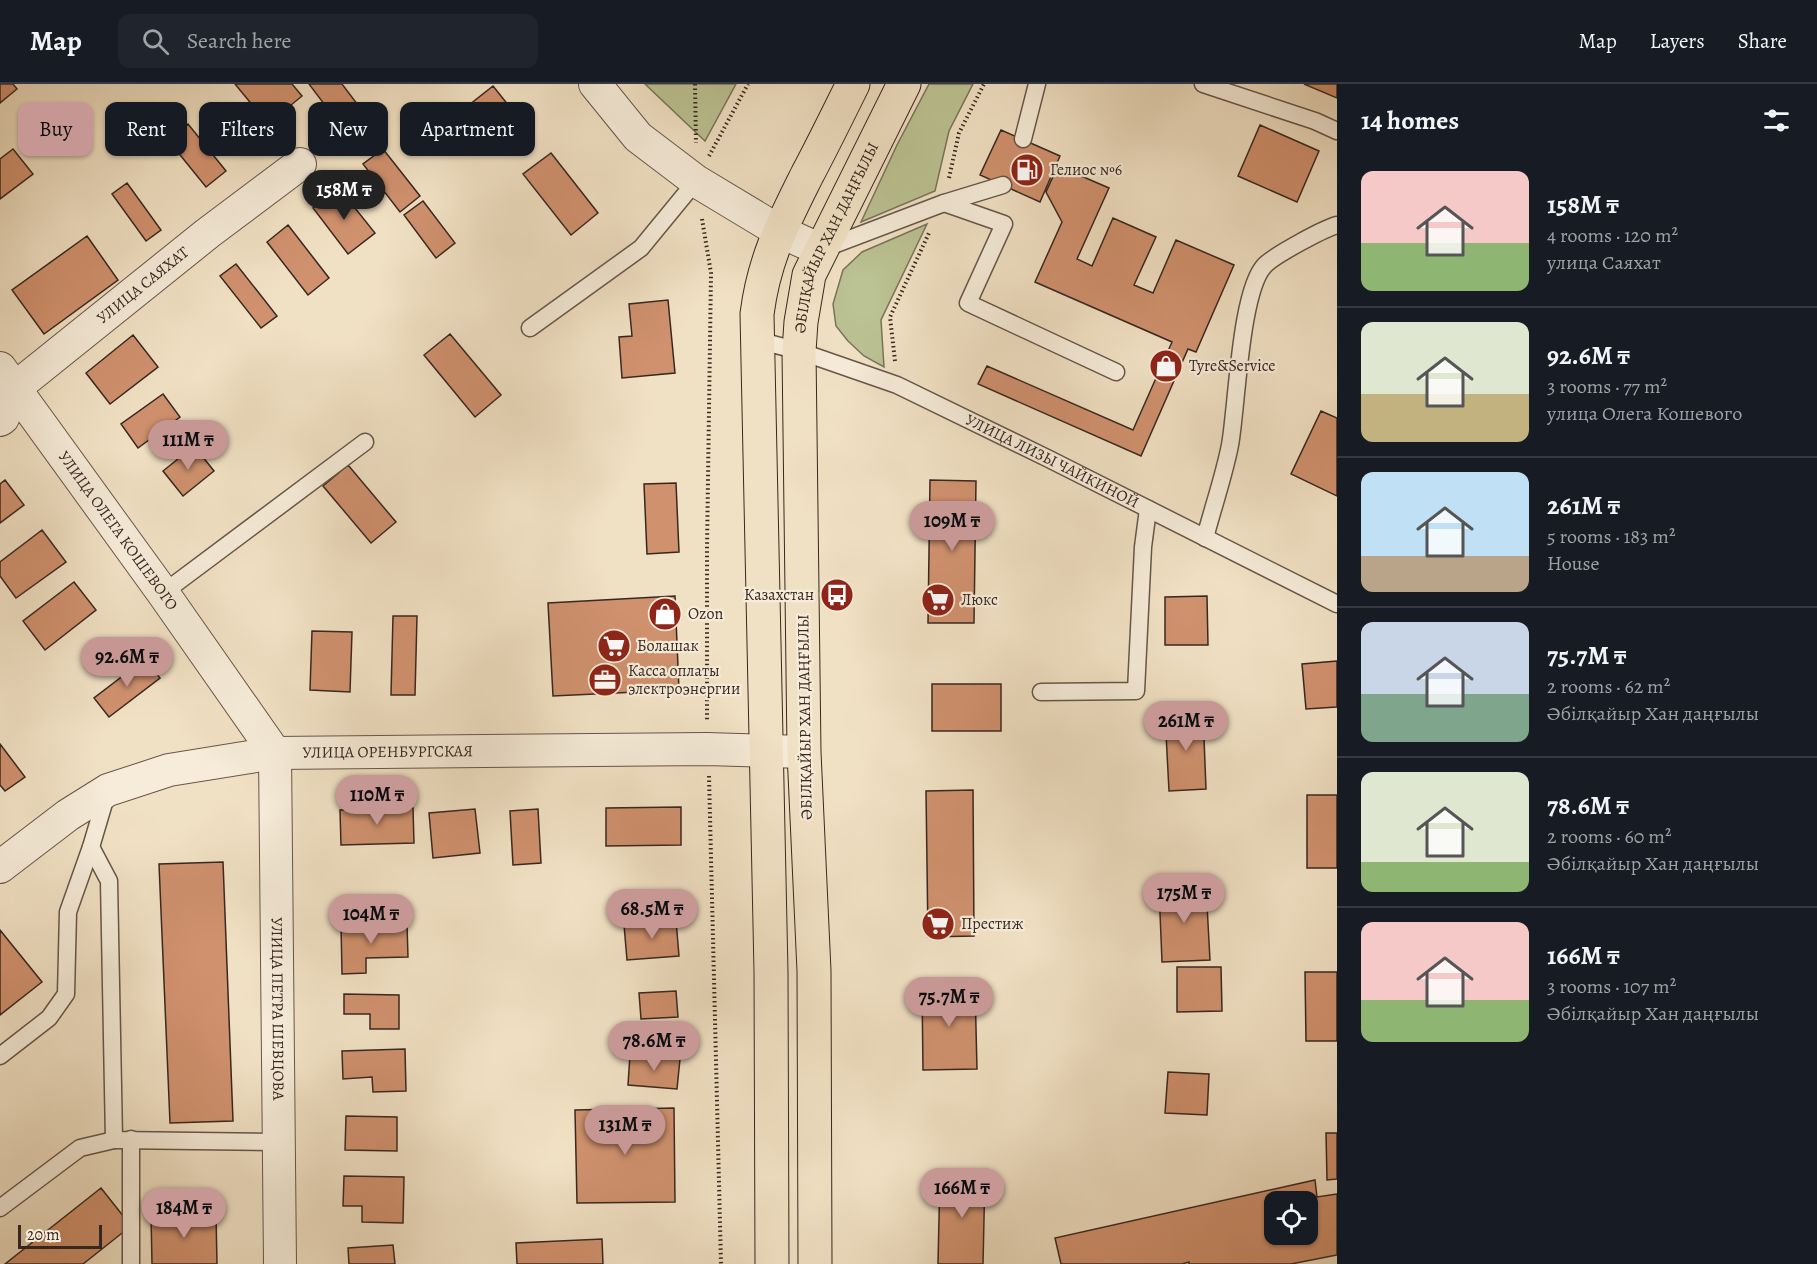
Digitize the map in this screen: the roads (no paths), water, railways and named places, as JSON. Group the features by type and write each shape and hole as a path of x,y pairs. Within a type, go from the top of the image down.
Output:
{"main road":[{"path":"772,1264 771,972 757,340 761,286 767,261 779,231 853,84"},
{"name":"ӘБІЛҚАЙЫР ХАН ДАҢҒЫЛЫ","path":"815,1264 814,971 804,752 799,351 801,322 807,283 821,250 904,84"}],"street":[{"path":"595,84 638,137 696,181 779,231 821,250"},
{"name":"УЛИЦА САЯХАТ","path":"0,420 3,418 8,378 300,164"},
{"name":"УЛИЦА ОЛЕГА КОШЕВОГО","path":"8,378 276,753"},
{"name":"УЛИЦА ОРЕНБУРГСКАЯ","path":"0,867 68,815 108,790 169,770 276,753 765,750 804,752"},
{"name":"УЛИЦА ПЕТРА ШЕВЦОВА","path":"276,753 280,1264"}],"lane":[{"path":"1023,139 1037,84"},
{"path":"1203,84 1314,120 1337,131"},
{"path":"530,328 640,248 696,181"},
{"path":"821,250 944,203 1003,186"},
{"path":"944,203 1004,224 968,303 1116,372"},
{"path":"1205,538 1230,444 1240,355 1252,290 1264,266 1300,243 1337,225"},
{"name":"УЛИЦА ЛИЗЫ ЧАЙКИНОЙ","path":"757,340 799,351 897,386 1337,604"},
{"path":"163,592 365,442"},
{"path":"1041,692 1136,691 1143,547 1148,509"},
{"path":"0,1056 49,1018 66,994 68,912 108,790"},
{"path":"91,847 109,881 114,1140"},
{"path":"0,1208 80,1148 114,1140 131,1139 278,1142"},
{"path":"131,1139 131,1264"}],"place":[{"name":"Гелиос №6","path":"1027,170"},
{"name":"Tyre&Service","path":"1166,366"},
{"name":"Казахстан","path":"837,595"},
{"name":"Люкс","path":"938,600"},
{"name":"Ozon","path":"665,614"},
{"name":"Болашак","path":"614,646"},
{"name":"Касса оплаты электроэнергии","path":"605,680"},
{"name":"Престиж","path":"938,924"}]}
